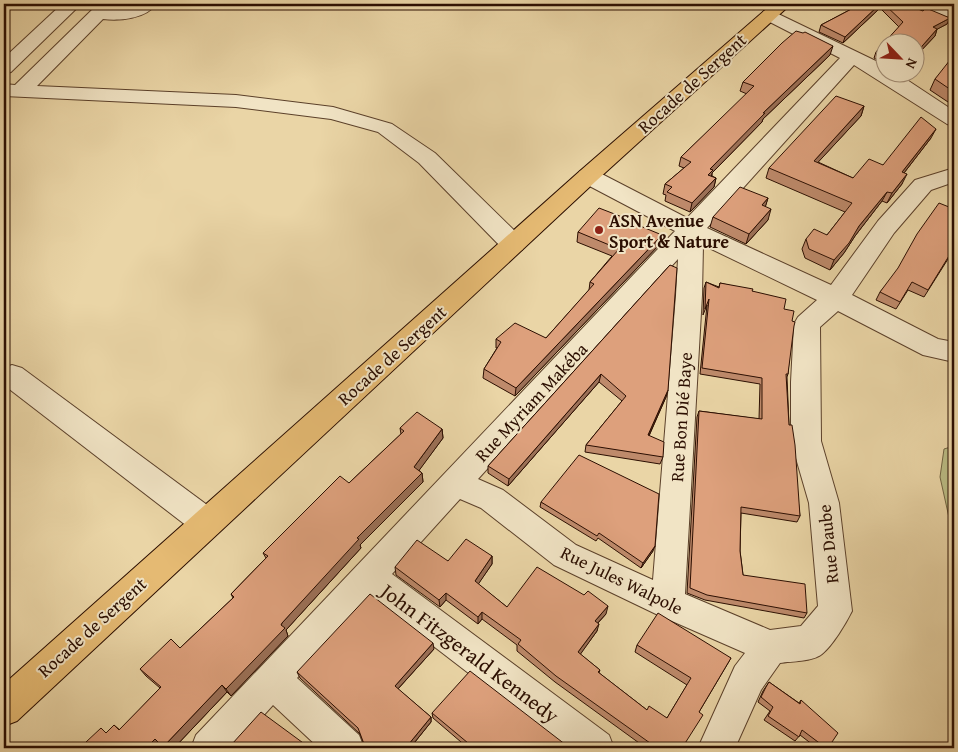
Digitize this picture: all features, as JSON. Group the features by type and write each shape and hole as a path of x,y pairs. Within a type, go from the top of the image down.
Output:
{"main road":[{"name":"Rocade de Sergent","path":"4,708 588,176 776,9"}],"street":[{"path":"4,68 47,30 72,4"},
{"path":"12,90 103,8 122,15 147,4"},
{"path":"919,4 954,20"},
{"path":"776,9 873,67 954,120"},
{"name":"Rue Myriam Makéba","path":"209,748 852,56"},
{"path":"12,90 236,101 333,113 385,128 427,158 513,244"},
{"path":"4,104 46,92"},
{"name":"Rue Daube","path":"770,647 810,642 835,611 824,502 806,441 805,382 807,324 836,298 886,227 923,185 954,175"},
{"path":"588,176 691,230 836,298 932,348 954,352"},
{"name":"Rue Bon Dié Baye","path":"668,603 689,295 691,230"},
{"path":"12,376 207,523"},
{"name":"Rue Jules Walpole","path":"456,483 492,499 565,556 770,647"},
{"name":"John Fitzgerald Kennedy","path":"368,577 596,748"},
{"path":"716,748 748,678 770,647"},
{"path":"273,680 346,748"}],"green space":[{"path":"954,446 954,540 940,477 944,449"}],"building":[{"path":"861,4 880,4 845,37 821,25"},
{"path":"884,4 905,4 923,11 926,8 950,18 933,27 937,29 926,42 926,32 894,32 903,22"},
{"path":"796,31 805,32 833,46 763,113 765,113 710,169 713,170 708,175 716,178 692,203 667,192 672,187 665,184 691,162 681,157 754,86 743,82"},
{"path":"954,59 954,92 935,79 950,60"},
{"path":"836,96 864,106 814,161 853,178 869,159 883,165 921,117 936,129 902,172 907,174 892,193 887,192 834,260 809,249 806,239 814,229 827,235 852,203 769,168"},
{"path":"740,187 768,198 762,205 771,209 749,234 713,217"},
{"path":"939,203 954,209 954,252 952,251 928,290 912,282 900,302 880,292 898,268 917,234"},
{"path":"599,208 662,235 516,388 484,369 501,342 496,339 515,323 546,338 594,284 590,282 619,249 578,232"},
{"path":"670,265 677,268 668,390 648,435 664,442 663,457 586,445 626,396 601,374 509,479 488,466"},
{"path":"706,282 719,288 720,283 753,289 752,291 786,299 784,309 794,311 792,321 795,322 788,374 786,374 789,425 792,425 795,445 800,516 741,507 740,551 743,575 805,584 807,613 707,595 690,588 699,411 762,419 762,378 702,368 709,299 705,309"},
{"path":"417,412 442,429 414,467 422,473 357,538 359,539 282,623 281,625 285,628 226,689 222,685 163,747 155,739 146,748 92,748 86,742 101,728 106,733 114,725 119,730 161,687 140,669 171,639 180,648 234,597 231,594 268,556 263,553 340,476 349,483 404,431 400,428"},
{"path":"579,455 659,494 655,546 643,563 599,533 597,536 541,502"},
{"path":"466,539 492,556 475,581 507,607 537,567 584,595 588,591 608,606 595,621 599,624 578,652 600,670 598,672 647,710 649,706 667,718 691,678 637,645 658,613 731,658 699,712 703,715 682,748 657,748 556,676 518,644 521,640 482,612 478,617 446,593 439,600 395,567 417,540 448,561"},
{"path":"370,594 433,643 395,686 431,717 408,745 412,748 313,748 316,745 364,744 358,728 297,672"},
{"path":"470,671 566,745 571,745 575,748 474,748 432,713"},
{"path":"769,682 800,704 801,700 838,733 828,748 802,730 799,737 768,716 773,707 761,697"},
{"path":"261,712 310,748 221,748 224,745 232,744"}],"place":[{"name":"ASN Avenue Sport & Nature","path":"599,230"}]}
